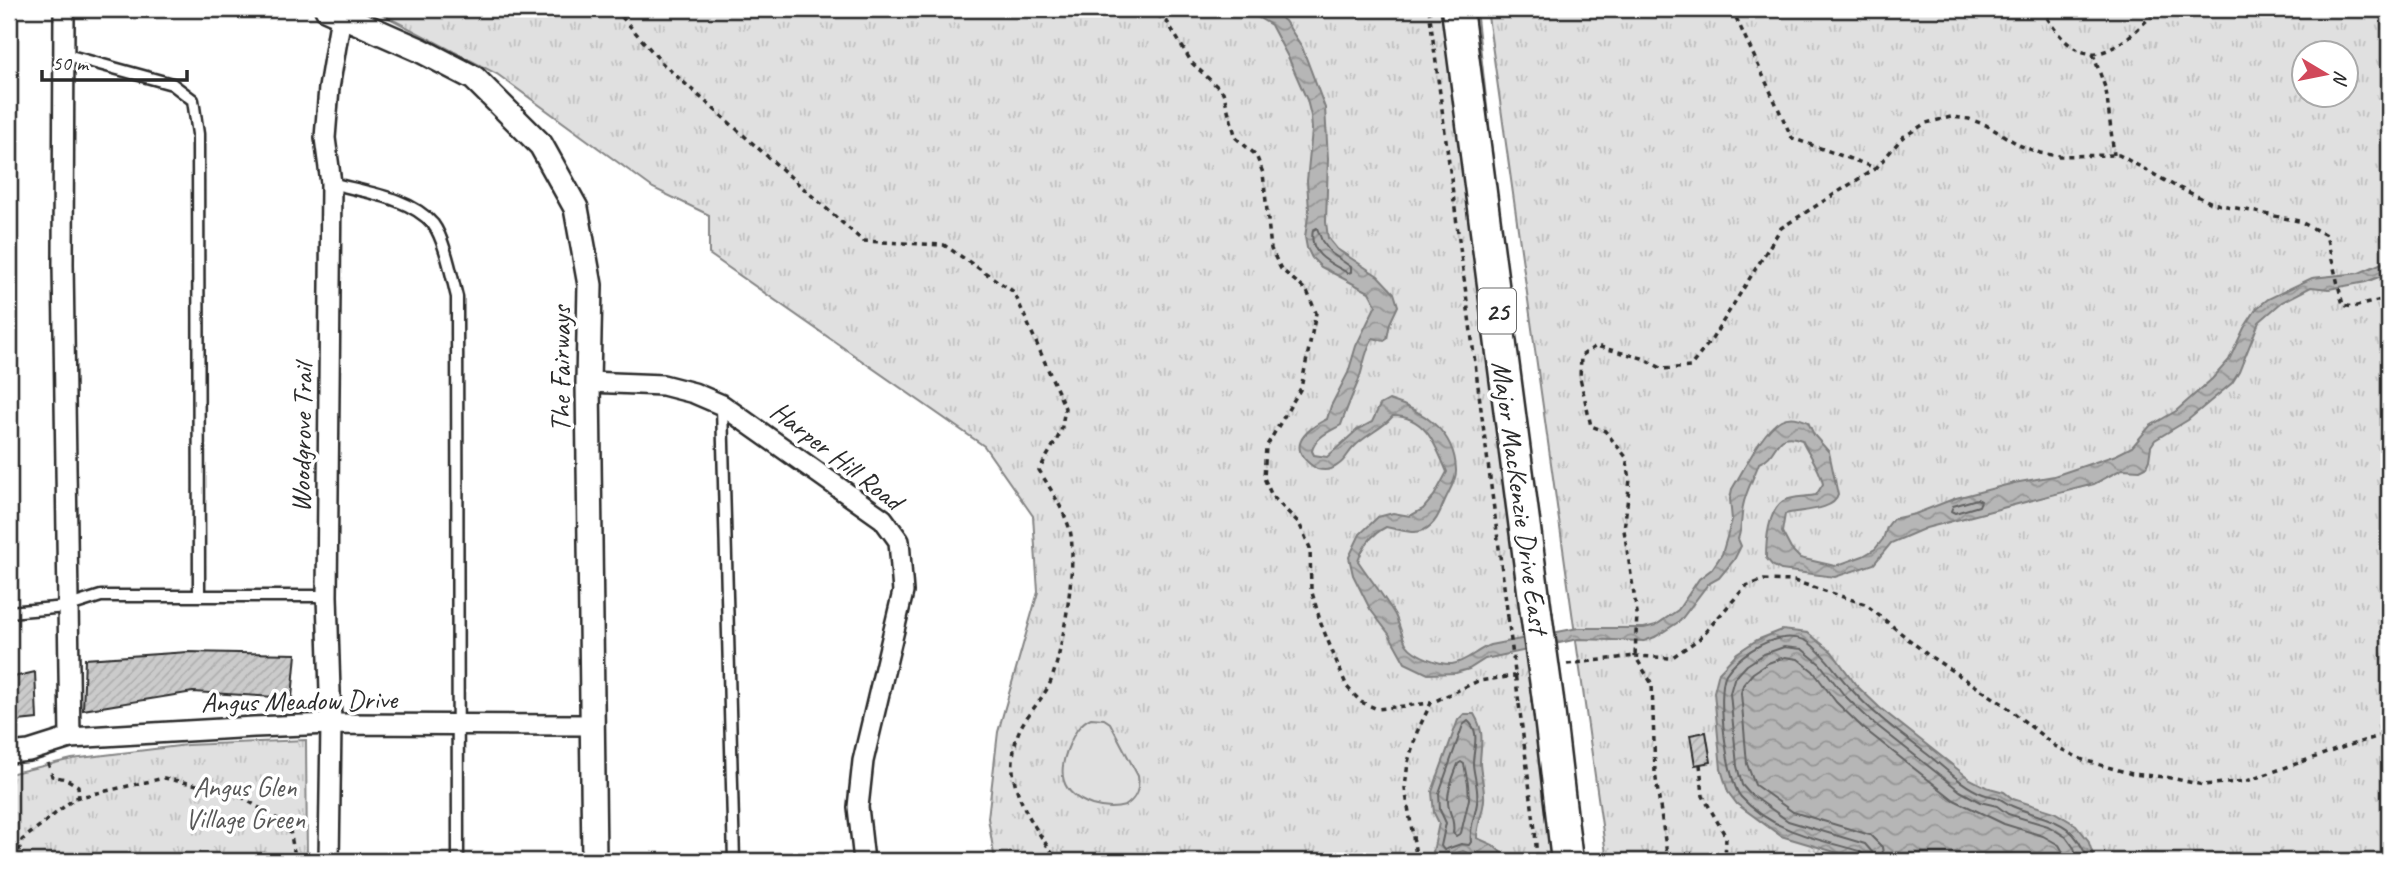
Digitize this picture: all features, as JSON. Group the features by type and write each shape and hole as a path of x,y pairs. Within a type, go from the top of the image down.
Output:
{"main road":[{"name":"Major MacKenzie Drive East","path":"1457,9 1522,615 1548,701 1567,861"}],"street":[{"path":"64,9 66,607 70,738"},
{"name":"Woodgrove Trail","path":"329,861 331,724 327,596 331,183 325,138 334,12"},
{"name":"The Fairways","path":"334,12 420,50 474,78 541,145 576,208 590,285 588,382 594,861"},
{"name":"Harper Hill Road","path":"588,382 663,385 694,393 722,405 883,519 898,541 903,592 863,761 858,807 864,861"},
{"name":"Angus Meadow Drive","path":"9,752 29,751 70,738 218,728 331,724 593,725"}],"lane":[{"path":"63,53 172,84 193,100 198,134 200,594"},
{"path":"331,183 407,205 433,225 447,257 457,298 458,861"},
{"path":"722,405 734,861"},
{"path":"9,612 66,607 101,596 327,596"}],"path":[{"path":"615,9 663,64 863,241 944,245 1014,292 1065,408 1061,432 1039,470 1070,527 1073,546 1065,614 1057,667 1047,689 1018,728 1012,761 1018,792 1057,861"},
{"path":"1149,9 1168,23 1192,63 1223,92 1236,138 1256,155 1263,173 1271,249 1281,269 1307,291 1316,313 1301,388 1266,447 1264,478 1272,496 1299,523 1310,548 1311,589 1347,687 1361,702 1377,709 1431,703 1478,681 1532,673"},
{"path":"1429,9 1522,615 1519,704 1537,861"},
{"path":"1732,9 1792,138 1876,168"},
{"path":"2042,9 2056,33 2080,51 2093,54 2118,47 2158,9"},
{"path":"2093,54 2106,90 2114,155"},
{"path":"1668,861 1655,772 1652,684 1635,656 1637,613 1624,530 1630,480 1626,457 1605,431 1591,426 1580,378 1581,356 1596,346 1642,358 1663,369 1690,367 1712,339 1781,228 1876,168 1903,137 1926,123 1951,117 1986,125 2021,146 2040,153 2059,156 2119,155 2212,203 2300,221 2326,235 2343,305 2353,307 2389,298"},
{"path":"1557,667 1583,661 1635,656 1671,658 1699,639 1746,586 1764,580 1794,581 1865,604 1928,655 2003,704 2055,746 2083,760 2132,774 2166,777 2203,785 2247,781 2389,733"},
{"path":"1417,861 1405,788 1411,751 1431,703"},
{"path":"46,745 48,770 52,776 66,779 78,786 79,797"},
{"path":"1700,764 1703,796 1726,837 1725,861"},
{"path":"16,861 22,840 75,798 164,778 235,793 289,826 296,861"}],"green space":[{"path":"372,9 1476,9 1572,861 995,861 988,818 998,732 1038,592 1033,516 984,446 709,254 709,215 653,188 497,74"},
{"path":"1487,9 2389,9 2389,861 1607,861"},
{"path":"1091,718 1104,719 1110,723 1138,776 1136,794 1125,806 1108,808 1092,805 1067,788 1063,772 1066,753 1078,728"},
{"name":"Angus Glen Village Green","path":"306,740 307,861 9,861 9,774 72,759 187,745"}],"water":[{"path":"1244,9 1268,9 1285,21 1302,47 1325,108 1328,238 1337,249 1378,276 1394,293 1398,306 1390,323 1387,339 1384,341 1373,338 1370,343 1341,425 1319,438 1312,451 1314,455 1327,457 1357,430 1372,422 1380,405 1389,400 1413,410 1434,424 1450,444 1454,456 1454,481 1432,524 1415,532 1386,527 1369,541 1358,561 1395,615 1410,649 1441,663 1457,663 1490,645 1578,628 1644,628 1656,625 1678,610 1699,579 1712,569 1722,554 1732,520 1732,489 1760,442 1774,425 1784,418 1808,422 1814,435 1829,452 1838,495 1824,507 1785,514 1782,532 1791,549 1800,558 1835,566 1875,549 1893,519 1915,514 1956,498 2054,476 2132,447 2150,426 2176,411 2212,379 2229,360 2257,308 2268,299 2312,278 2359,273 2389,260 2389,273 2366,282 2329,289 2311,287 2282,302 2259,322 2232,383 2188,420 2155,440 2146,467 2140,470 2122,469 2094,484 1926,528 1891,543 1874,564 1835,577 1781,570 1766,558 1769,527 1778,506 1790,498 1816,495 1823,484 1802,440 1786,438 1759,463 1744,500 1738,539 1741,546 1734,560 1719,578 1708,584 1680,621 1644,641 1578,639 1485,659 1456,673 1428,674 1405,663 1389,634 1370,609 1353,575 1349,557 1360,534 1378,517 1393,513 1410,516 1423,509 1434,496 1447,472 1428,434 1414,421 1404,417 1393,416 1358,443 1345,459 1331,469 1317,469 1302,455 1301,441 1310,429 1327,419 1348,373 1356,346 1376,305 1369,292 1321,267 1307,248 1307,181 1312,130 1307,100 1271,25"},
{"path":"1782,630 1808,633 1832,652 1856,685 1880,708 1970,779 2004,792 2013,799 2054,812 2076,825 2088,840 2095,861 1865,861 1781,836 1737,804 1728,792 1721,769 1714,692 1719,672 1737,653 1757,640"},
{"path":"1464,714 1474,714 1481,732 1480,762 1484,800 1477,838 1493,845 1506,857 1506,861 1485,861 1463,851 1442,858 1433,852 1439,823 1434,813 1432,792 1458,720"}],"building":[{"path":"188,652 296,654 292,698 193,692 83,710 85,659"},
{"path":"35,672 37,719 9,722 9,678"},
{"path":"1706,732 1711,762 1695,765 1690,735"}]}
